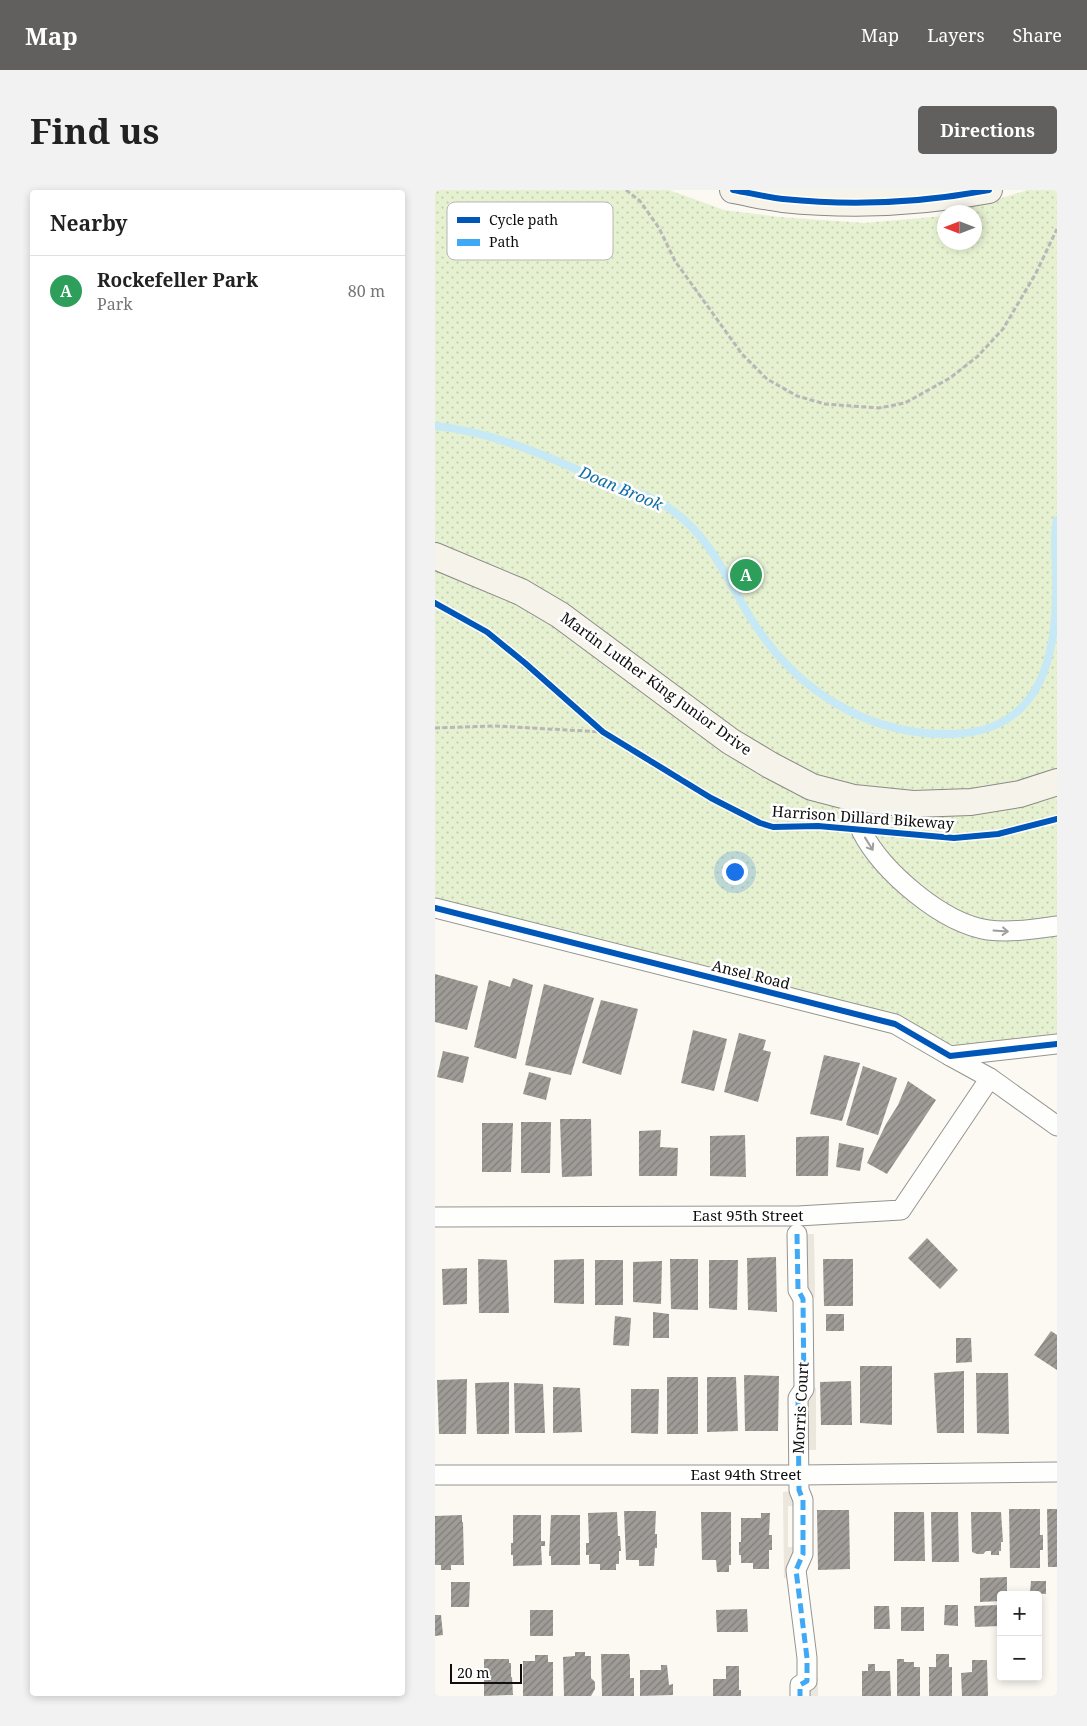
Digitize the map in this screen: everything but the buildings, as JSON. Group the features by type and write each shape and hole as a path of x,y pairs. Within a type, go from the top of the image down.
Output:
{"main road":[{"path":"733,190 782,199 861,204 921,200 989,190"},
{"name":"Martin Luther King Junior Drive","path":"435,556 521,592 560,615 730,741 811,787 854,798 913,804 971,802 1020,794 1057,782"}],"street":[{"path":"854,798 861,830 875,852 908,888 946,913 966,923 987,930 1009,931 1057,926"},
{"name":"Ansel Road","path":"435,908 895,1024 990,1078 1057,1126"},
{"path":"950,1056 1057,1044"},
{"name":"East 95th Street","path":"435,1217 798,1216 901,1210 990,1078"},
{"name":"Morris Court","path":"797,1234 797,1290 803,1299 803,1388 798,1398 799,1490 803,1500 803,1554 796,1570 807,1658 807,1681 799,1685 800,1696"},
{"name":"East 94th Street","path":"435,1475 799,1475 1057,1472"}],"path":[{"path":"626,190 640,200 650,214 675,261 742,354 767,379 797,396 825,404 879,408 905,403 950,378 978,356 1003,329 1036,273 1057,229"},
{"path":"596,725 612,737"},
{"path":"435,728 496,726 603,732"}],"green space":[{"path":"435,190 669,190 724,210 779,217 864,223 937,217 937,250 982,250 982,205 978,205 1028,190 1057,190 1057,1043 950,1056 895,1024 435,908"}],"shaded area":[{"path":"793,1234 814,1234 815,1298 809,1298 810,1388 816,1388 816,1450 794,1450 793,1388 797,1388"},
{"path":"799,1490 805,1492 806,1578 812,1678 818,1678 818,1696 796,1696 802,1678 791,1578 784,1578 783,1492","holes":["788,1506 800,1506 800,1547 788,1547"]}],"waterway":[{"name":"Doan Brook","path":"435,426 472,432 508,442 666,506 686,521 708,546 750,617 768,643 788,666 835,703 862,717 890,727 920,732 967,733 993,727 1015,714 1033,694 1045,669 1054,628 1057,520"}],"marked path":[{"path":"797,1234 798,1290 803,1299 804,1389 798,1398 799,1490 803,1500 803,1554 796,1570 807,1658 807,1681 800,1685 800,1696"}],"cycle path":[{"path":"733,190 783,199 861,203 938,198 989,190"},
{"name":"Harrison Dillard Bikeway","path":"435,603 487,632 603,732 711,798 760,823 773,827 818,826 954,838 998,834 1057,819"},
{"path":"435,908 895,1024 950,1056 1057,1044"}],"place":[{"name":"Rockefeller Park","path":"746,575"}]}
